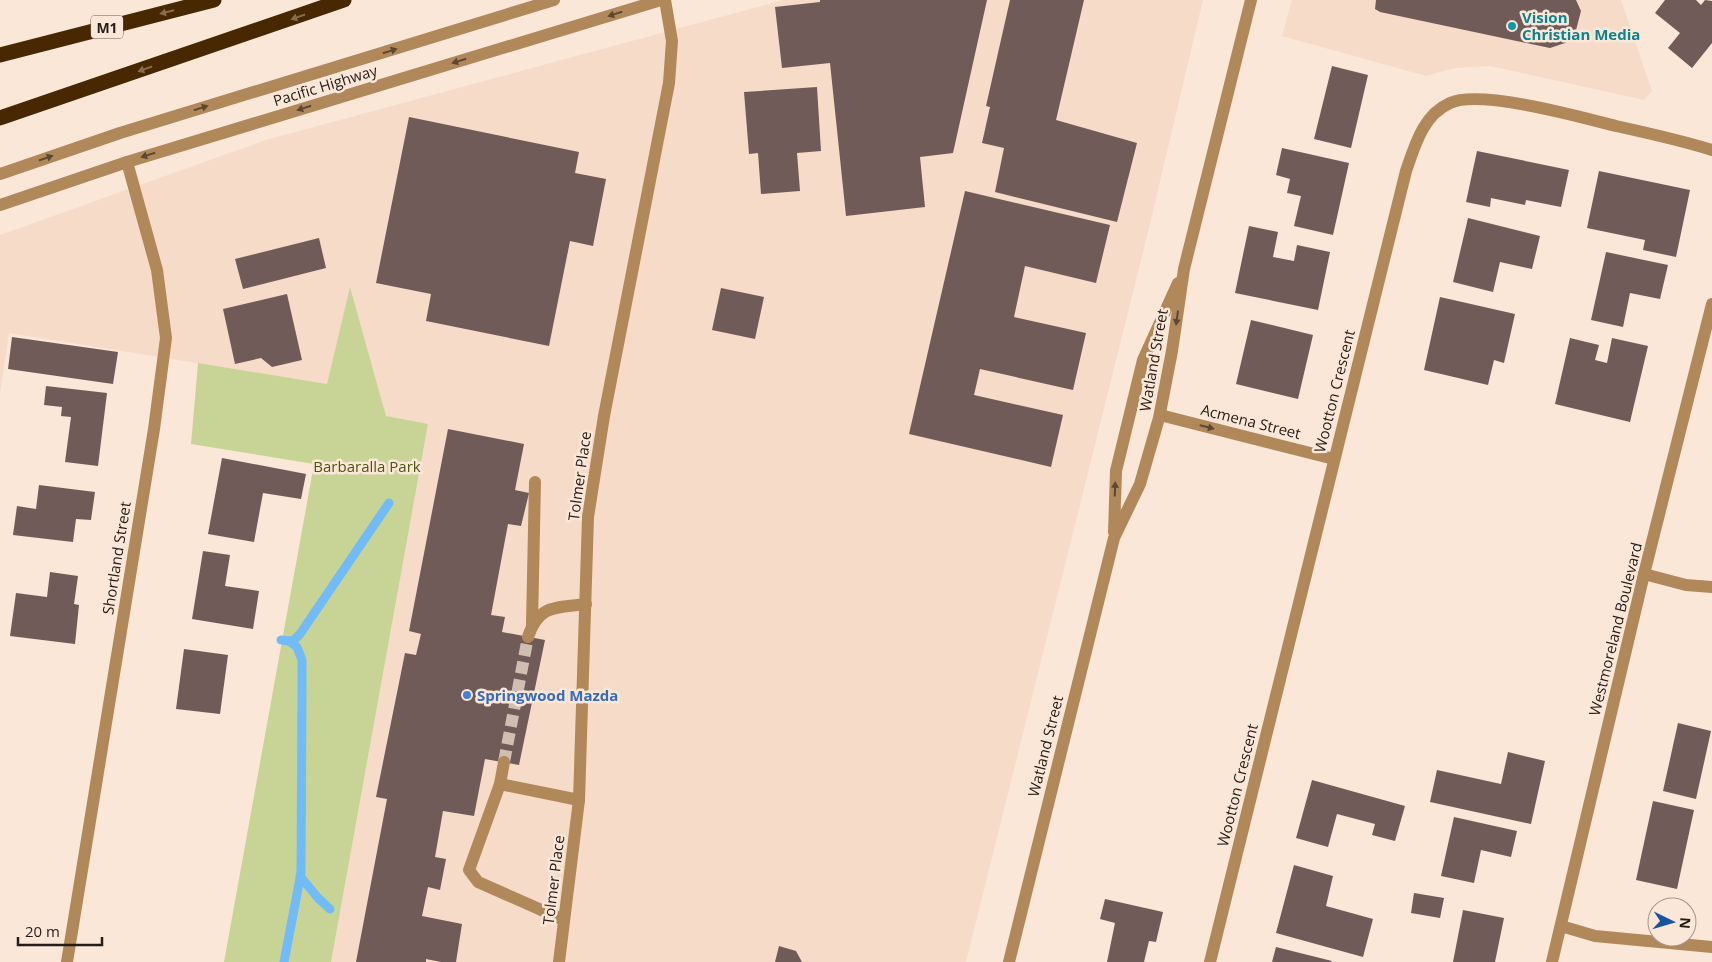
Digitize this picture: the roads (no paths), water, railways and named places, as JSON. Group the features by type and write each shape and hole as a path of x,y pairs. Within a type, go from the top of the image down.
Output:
{"highway":[{"name":"M1","path":"0,55 214,0"},
{"path":"0,118 344,0"}],"street":[{"name":"Pacific Highway","path":"0,174 120,133 554,0"},
{"name":"Pacific Highway","path":"0,205 127,162 661,0"},
{"name":"Tolmer Place","path":"559,962 579,800 588,517 603,425 669,83 672,41 665,0"},
{"name":"Watland Street","path":"1009,962 1114,538 1140,484 1160,415 1172,352 1184,269 1249,2"},
{"name":"Wootton Crescent","path":"1210,962 1406,171 1415,143 1435,111 1452,102 1468,99 1499,100 1561,112 1712,150"},
{"name":"Shortland Street","path":"66,962 154,429 166,338 157,270 127,162"},
{"name":"Watland Street","path":"1114,538 1116,471 1143,360 1184,269"},
{"name":"Westmoreland Boulevard","path":"1552,962 1644,574 1712,304"},
{"name":"Acmena Street","path":"1160,415 1334,459"},
{"path":"528,637 532,624 535,482"},
{"path":"1644,574 1686,585 1712,587"},
{"path":"532,624 546,610 586,604"},
{"path":"504,762 500,784 469,870 478,882 564,920"},
{"path":"500,784 579,800"},
{"path":"1561,926 1595,936 1712,947"}],"waterway":[{"path":"289,641 294,640 300,634 389,503"},
{"path":"281,640 289,641 297,647 302,660 301,873 284,962"},
{"path":"300,876 330,909"}],"tunnel":[{"path":"504,762 528,637"}],"place":[{"name":"Vision Christian Media","path":"1512,26"},
{"name":"Springwood Mazda","path":"467,695"}],"park label":[{"name":"Barbaralla Park","path":"367,466"}]}
